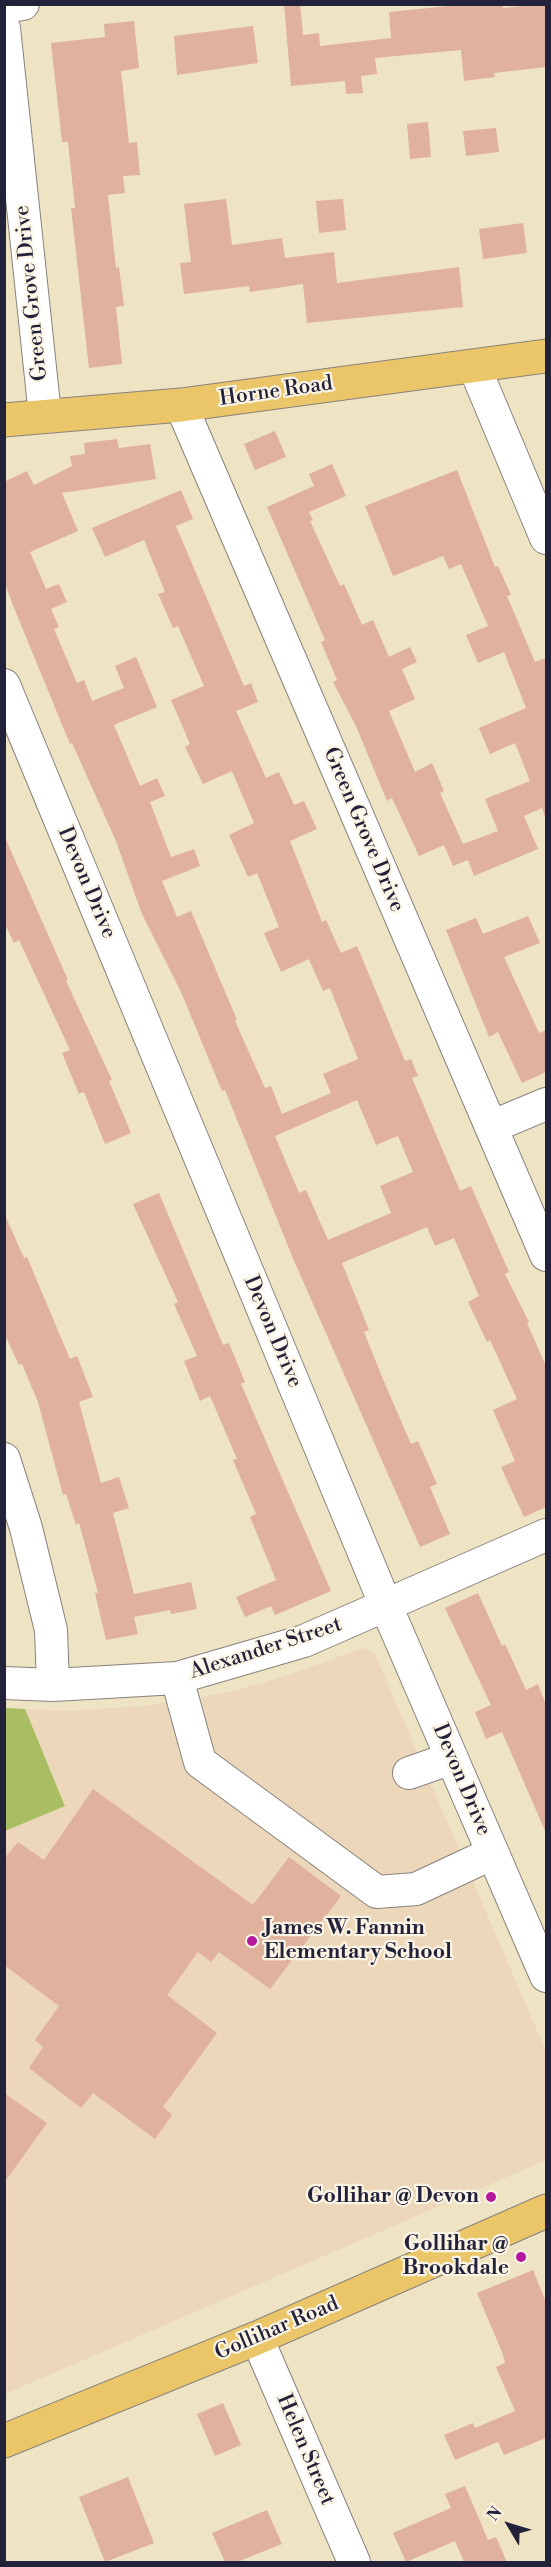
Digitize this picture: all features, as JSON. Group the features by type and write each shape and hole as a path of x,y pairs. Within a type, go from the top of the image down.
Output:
{"main road":[{"name":"Horne Road","path":"4,420 181,405 546,356"},
{"name":"Gollihar Road","path":"4,2441 257,2338 546,2211"}],"street":[{"path":"4,7 23,4"},
{"name":"Green Grove Drive","path":"4,28 45,415"},
{"path":"474,366 546,538"},
{"name":"Green Grove Drive","path":"181,405 546,1255"},
{"name":"Devon Drive","path":"4,686 386,1606 546,1976"},
{"path":"490,1127 546,1104"},
{"path":"4,1459 26,1528 51,1630 53,1685"},
{"name":"Alexander Street","path":"4,1683 53,1685 177,1678 304,1641 546,1535"},
{"path":"177,1678 200,1762 377,1892 416,1889 493,1853"},
{"path":"409,1773 452,1758"},
{"name":"Helen Street","path":"257,2338 354,2562"}],"shaded area":[{"name":"James W. Fannin Elementary School","path":"363,1648 374,1652 546,2051 546,2160 5,2394 5,1831 65,1805 25,1709 68,1711 144,1706 225,1693 283,1677"}],"green space":[{"path":"5,1708 25,1709 65,1806 5,1831"}],"building":[{"path":"284,4 300,4 303,35 319,33 320,46 391,38 389,12 469,4 502,4 503,8 546,4 546,67 494,73 495,77 464,81 461,50 375,58 377,74 361,76 363,93 346,94 345,81 291,86"},
{"path":"134,21 139,68 121,71 129,143 137,142 140,175 123,176 125,193 108,195 116,268 119,267 124,306 116,307 122,364 89,368 71,208 75,208 68,142 62,142 51,43 105,37 104,24"},
{"path":"253,26 258,63 177,75 174,36"},
{"path":"428,122 431,157 410,159 407,124"},
{"path":"496,128 499,152 466,156 463,131"},
{"path":"226,199 232,245 282,238 285,258 334,252 337,283 459,267 463,307 307,323 303,284 250,292 249,286 184,294 180,263 191,262 184,204"},
{"path":"343,199 346,230 319,233 316,201"},
{"path":"523,223 527,253 483,259 479,229"},
{"path":"275,431 286,457 255,470 244,444"},
{"path":"117,439 119,448 150,444 156,479 62,493 78,531 30,552 46,589 59,584 67,602 51,609 59,627 54,629 77,683 84,680 92,701 124,688 115,666 136,657 157,707 114,725 140,786 157,778 165,796 150,802 171,857 194,849 200,866 162,881 177,917 191,911 237,1020 235,1021 265,1088 271,1086 282,1114 331,1093 323,1074 358,1059 330,988 323,991 309,959 281,972 264,933 279,927 257,873 248,877 229,835 254,823 232,771 203,784 185,747 190,744 171,700 204,686 178,626 173,628 158,594 165,592 144,540 105,557 92,528 181,490 193,519 176,526 244,686 251,683 258,702 236,711 266,778 279,772 294,805 304,801 317,829 290,841 322,922 326,920 341,953 357,946 405,1061 411,1059 418,1076 412,1078 460,1191 471,1186 509,1272 505,1274 529,1322 527,1323 546,1366 546,1507 524,1517 501,1467 515,1461 493,1410 517,1399 490,1340 487,1342 468,1302 479,1296 454,1238 435,1246 427,1227 342,1263 369,1330 364,1332 385,1384 411,1444 418,1441 437,1484 430,1487 450,1534 420,1547 292,1256 225,1090 222,1091 181,992 142,914 116,841 72,743 70,744 12,603 4,580 4,482 27,471 34,485 72,466 70,456 85,454 84,443","holes":["357,1100 376,1145 398,1136 413,1172 380,1186 391,1213 328,1240 306,1190 299,1193 275,1136"]},
{"path":"332,464 346,496 309,512 313,520 310,521 340,586 344,584 362,625 373,620 389,657 410,647 417,662 402,669 415,699 389,711 415,772 432,763 444,791 440,793 463,844 498,831 485,799 530,781 515,743 490,754 479,728 526,708 504,652 478,663 466,635 488,626 461,564 449,569 443,556 393,576 365,506 457,470 495,567 498,566 511,595 507,596 535,662 546,658 546,819 542,808 524,816 538,849 474,876 468,860 453,866 444,845 419,856 392,798 387,801 356,726 333,682 337,680 321,642 325,640 267,507 314,486 309,474"},
{"path":"4,835 68,980 66,981 112,1080 109,1081 131,1133 105,1144 84,1092 79,1094 62,1053 70,1050 19,940 14,943 4,922"},
{"path":"528,916 540,943 504,957 539,1033 546,1030 546,1072 522,1083 498,1032 489,1037 446,930 476,918 483,934"},
{"path":"159,1193 223,1345 229,1343 245,1382 241,1384 331,1591 275,1615 271,1606 245,1617 236,1597 276,1580 250,1517 256,1514 233,1460 237,1459 210,1396 200,1401 184,1361 197,1356 174,1304 178,1302 133,1204"},
{"path":"4,1213 24,1258 27,1257 70,1359 77,1356 93,1397 79,1402 101,1483 119,1477 129,1508 113,1513 134,1594 191,1582 197,1609 171,1614 170,1610 134,1617 138,1634 106,1640 95,1593 98,1593 79,1523 76,1525 66,1494 63,1495 38,1402 22,1364 19,1365 4,1333"},
{"path":"478,1593 502,1646 505,1644 526,1690 538,1684 546,1705 546,1833 502,1732 486,1739 475,1712 491,1705 445,1608"},
{"path":"93,1789 253,1905 289,1857 341,1896 270,1989 219,1952 211,1962 198,1952 167,1995 217,2033 163,2107 172,2115 155,2139 93,2093 81,2108 29,2068 43,2047 35,2040 59,2006 4,1965 4,1859 18,1842 44,1860"},
{"path":"4,2093 47,2123 4,2183"},
{"path":"533,2270 546,2302 546,2438 504,2455 498,2442 455,2460 444,2435 473,2423 475,2428 515,2411 496,2367 505,2363 502,2352 477,2293"},
{"path":"223,2403 241,2445 215,2456 197,2414"},
{"path":"128,2477 154,2543 105,2562 79,2497"},
{"path":"465,2486 488,2540 496,2537 507,2562 464,2562 455,2541 406,2562 393,2533 451,2508 445,2494"},
{"path":"267,2510 282,2544 237,2562 225,2562 212,2533"}],"place":[{"name":"James W. Fannin Elementary School","path":"252,1941"},
{"name":"Gollihar @ Devon","path":"491,2197"},
{"name":"Gollihar @ Brookdale","path":"521,2257"}]}
